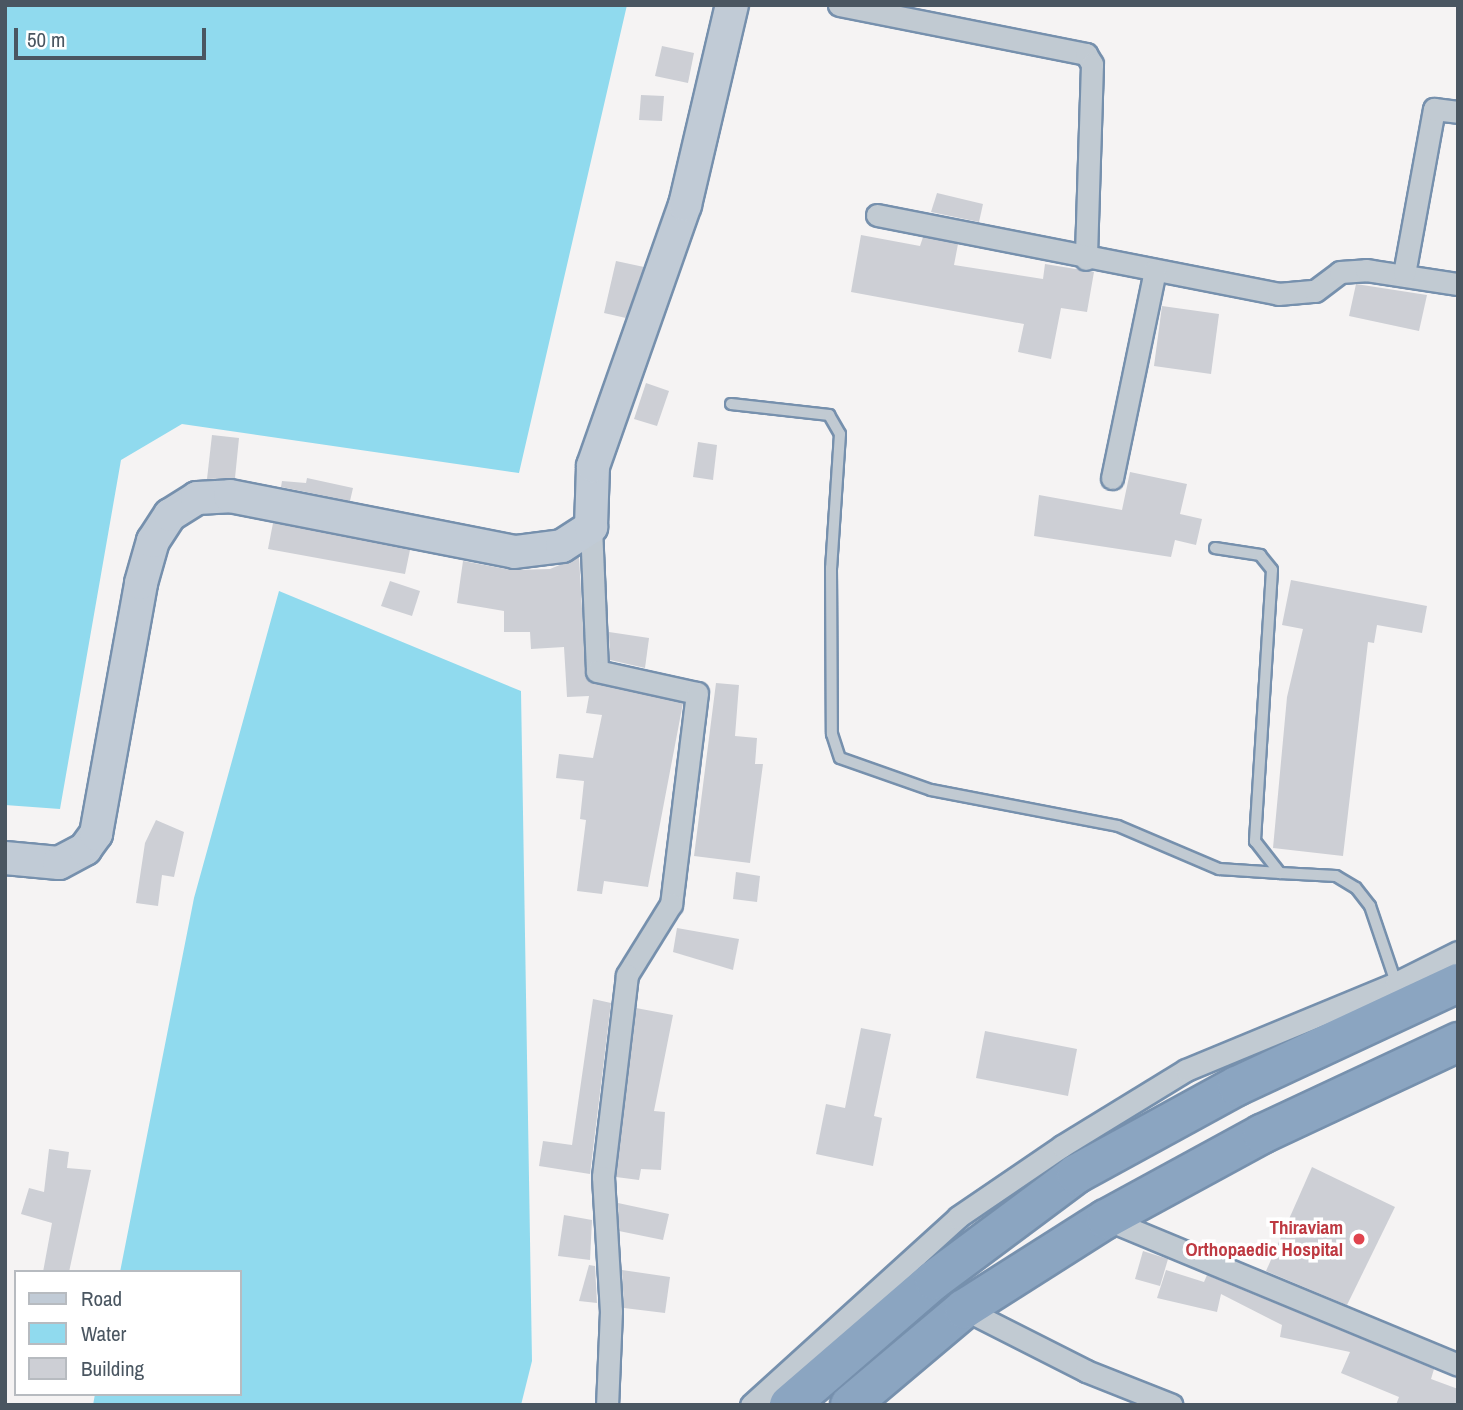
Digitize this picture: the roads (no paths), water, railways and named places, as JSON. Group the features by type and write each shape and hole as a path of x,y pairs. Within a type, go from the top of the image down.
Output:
{"highway":[{"path":"789,1405 934,1280 1076,1174 1237,1086 1458,983"},
{"path":"850,1405 964,1309 1106,1219 1262,1134 1458,1042"}],"street":[{"path":"607,1405 611,1311 603,1177 626,975 671,904 696,693 597,671 591,527 593,466 685,205 732,5"},
{"path":"839,5 1086,54 1093,64 1086,259"},
{"path":"1404,274 1434,109 1458,112"},
{"path":"877,215 1086,259 1278,294 1315,291 1340,272 1404,274 1458,284"},
{"path":"1112,478 1155,270"},
{"path":"5,858 59,863 85,849 96,834 144,572 153,541 170,515 197,498 230,496 515,552 562,546 591,527"},
{"path":"751,1405 958,1217 1062,1146 1186,1070 1396,983 1458,952"},
{"path":"1106,1219 1458,1365"},
{"path":"964,1309 1086,1371 1171,1405"}],"lane":[{"path":"731,404 830,415 840,434 831,554 832,734 840,758 931,790 1118,825 1219,869 1336,876 1356,888 1370,906 1396,983"},
{"path":"1214,548 1260,555 1272,570 1255,842 1280,873"}],"water":[{"path":"5,5 627,5 519,473 182,424 121,460 60,809 5,805"},
{"path":"279,591 521,691 532,1361 521,1405 93,1405 95,1396 242,1396 242,1270 120,1270 194,898"}],"place":[{"name":"Thiraviam Orthopaedic Hospital","path":"1359,1239"}]}
